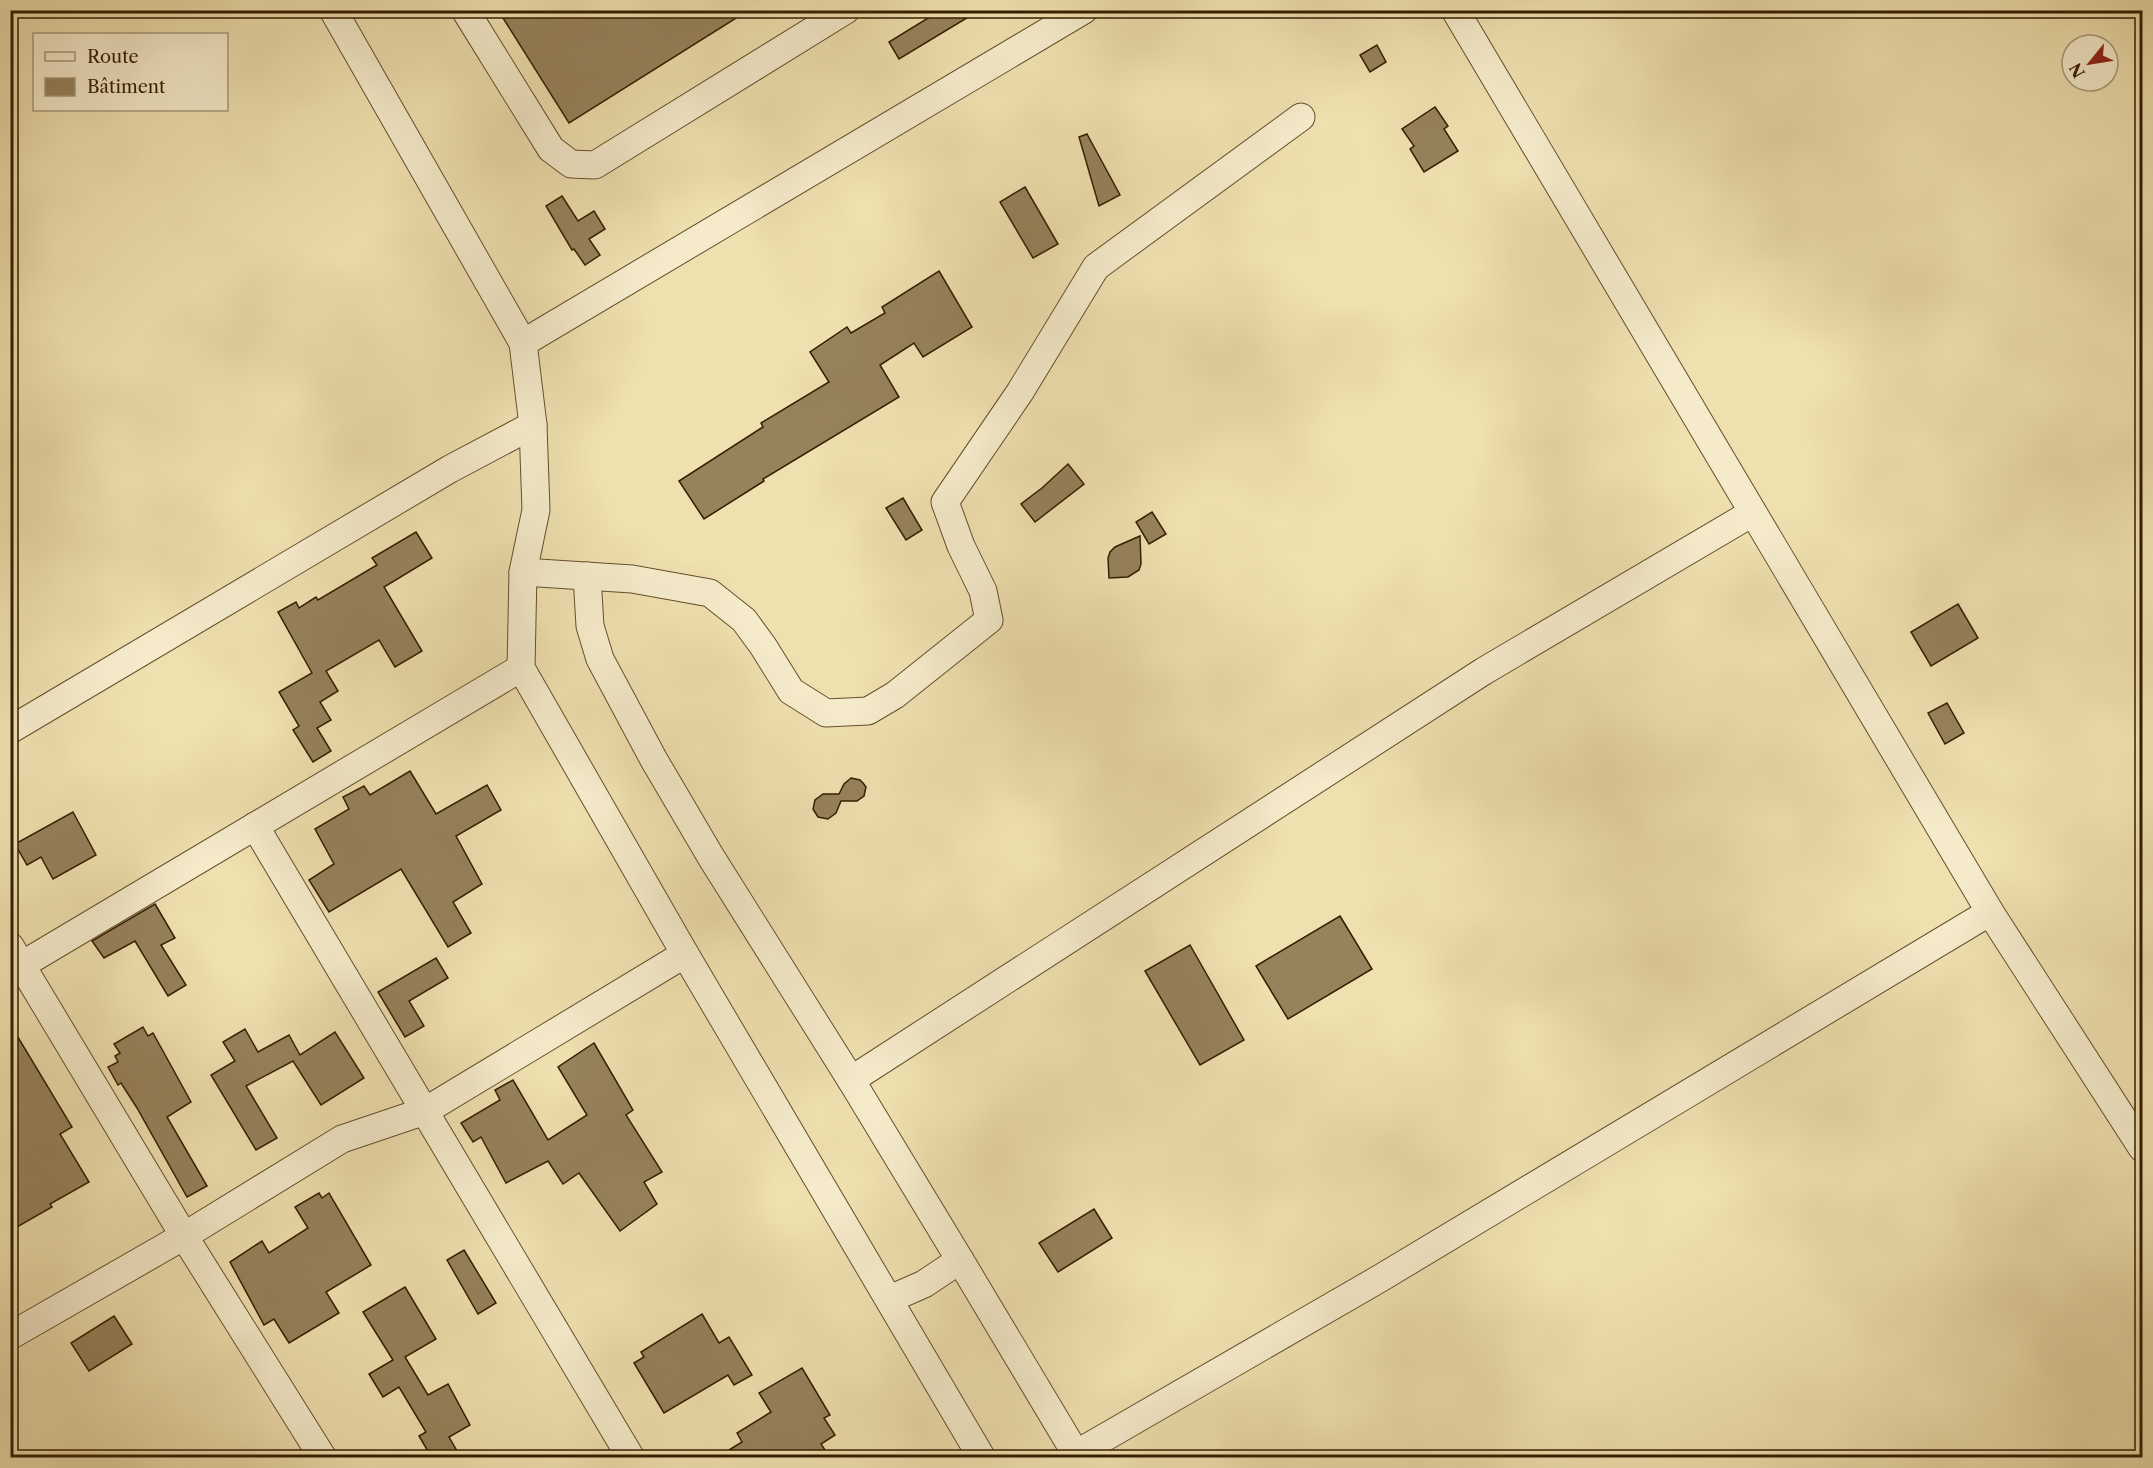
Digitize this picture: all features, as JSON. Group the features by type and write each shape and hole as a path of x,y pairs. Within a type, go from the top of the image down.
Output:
{"street":[{"path":"333,10 523,343 533,425 536,510 556,574 590,626 600,659 654,760 711,857 851,1080 955,1264 1077,1456 1378,1279 1990,912"},
{"path":"465,10 550,149 571,164 595,165 846,10"},
{"path":"523,343 1084,10"},
{"path":"1455,10 1990,912 2142,1148"},
{"path":"556,574 632,579 710,593 744,620 791,691 826,712 868,711 895,695 989,620 983,591 961,546 945,502 1020,392 1096,267 1301,117"},
{"path":"10,730 440,475 533,425"},
{"path":"851,1080 1484,671 1752,513"},
{"path":"323,1458 14,961 255,826 521,668 556,574"},
{"path":"521,668 685,954 982,1458"},
{"path":"255,826 632,1458"},
{"path":"10,1336 184,1236 342,1139 425,1111 685,954"},
{"path":"890,1299 924,1284 955,1264"}],"building":[{"path":"498,10 749,10 569,123"},
{"path":"941,10 980,10 899,59 889,42"},
{"path":"1377,45 1386,62 1370,72 1360,55"},
{"path":"1435,107 1448,126 1444,129 1458,151 1424,172 1410,149 1414,146 1402,129"},
{"path":"1087,134 1120,195 1099,206 1079,137"},
{"path":"1025,187 1058,244 1033,258 1000,202"},
{"path":"562,196 578,221 594,211 605,229 589,239 600,255 585,265 574,249 572,250 546,206"},
{"path":"939,271 972,327 923,357 914,343 880,365 899,397 763,479 764,481 704,519 679,481 763,427 761,423 829,382 810,352 847,327 851,333 885,313 882,307"},
{"path":"1068,464 1084,484 1035,522 1021,504"},
{"path":"903,498 922,530 906,540 886,508"},
{"path":"1152,512 1166,534 1149,544 1136,522"},
{"path":"416,532 432,558 384,587 422,651 395,667 379,640 326,671 338,691 320,702 331,720 317,728 331,751 313,762 293,730 299,726 279,692 312,673 278,612 296,602 299,608 316,597 318,600 377,565 372,558"},
{"path":"1140,536 1141,564 1139,570 1128,577 1109,578 1110,552 1115,547"},
{"path":"1958,604 1978,638 1931,666 1911,632"},
{"path":"1947,703 1964,733 1945,744 1928,713"},
{"path":"410,771 436,814 487,785 501,810 456,836 482,884 453,902 471,933 448,947 401,869 329,912 309,880 334,864 315,829 349,809 343,797 364,786 370,795"},
{"path":"851,778 860,780 866,787 864,796 857,801 841,801 836,813 828,819 818,817 813,809 815,800 823,794 839,794 844,784"},
{"path":"73,812 96,855 53,879 41,857 27,865 15,844"},
{"path":"155,904 175,938 161,945 186,985 168,996 135,941 104,958 92,941"},
{"path":"1340,916 1372,969 1288,1019 1256,966"},
{"path":"1190,945 1244,1040 1200,1065 1145,971"},
{"path":"436,958 448,978 409,1001 424,1026 405,1037 378,992"},
{"path":"10,1024 72,1127 60,1134 89,1182 50,1204 52,1207 10,1231"},
{"path":"143,1027 148,1036 153,1033 191,1102 167,1117 207,1186 187,1197 137,1108 121,1083 118,1085 108,1067 118,1062 115,1056 120,1053 114,1044"},
{"path":"245,1029 258,1052 289,1035 300,1055 335,1032 364,1078 321,1105 293,1061 246,1086 277,1138 256,1150 211,1075 235,1061 223,1042"},
{"path":"594,1043 633,1110 626,1115 662,1172 644,1182 657,1204 620,1231 579,1173 563,1184 548,1161 506,1183 481,1137 473,1142 461,1123 500,1100 495,1090 513,1080 548,1140 587,1115 558,1067"},
{"path":"319,1193 322,1198 329,1193 371,1265 326,1292 339,1313 289,1343 274,1319 264,1325 230,1262 262,1241 269,1253 308,1228 295,1207"},
{"path":"1094,1209 1112,1238 1058,1272 1039,1243"},
{"path":"464,1250 496,1303 478,1314 447,1260"},
{"path":"405,1287 436,1339 405,1357 428,1395 448,1384 470,1425 449,1437 461,1458 432,1458 419,1436 426,1432 399,1387 383,1397 369,1374 393,1360 363,1312"},
{"path":"702,1314 719,1343 729,1337 752,1375 734,1385 728,1375 664,1413 634,1363 644,1357 641,1352"},
{"path":"114,1316 132,1344 89,1371 71,1343"},
{"path":"802,1368 830,1415 824,1418 835,1435 821,1444 825,1450 814,1458 716,1458 742,1442 737,1433 771,1412 759,1393"}]}
